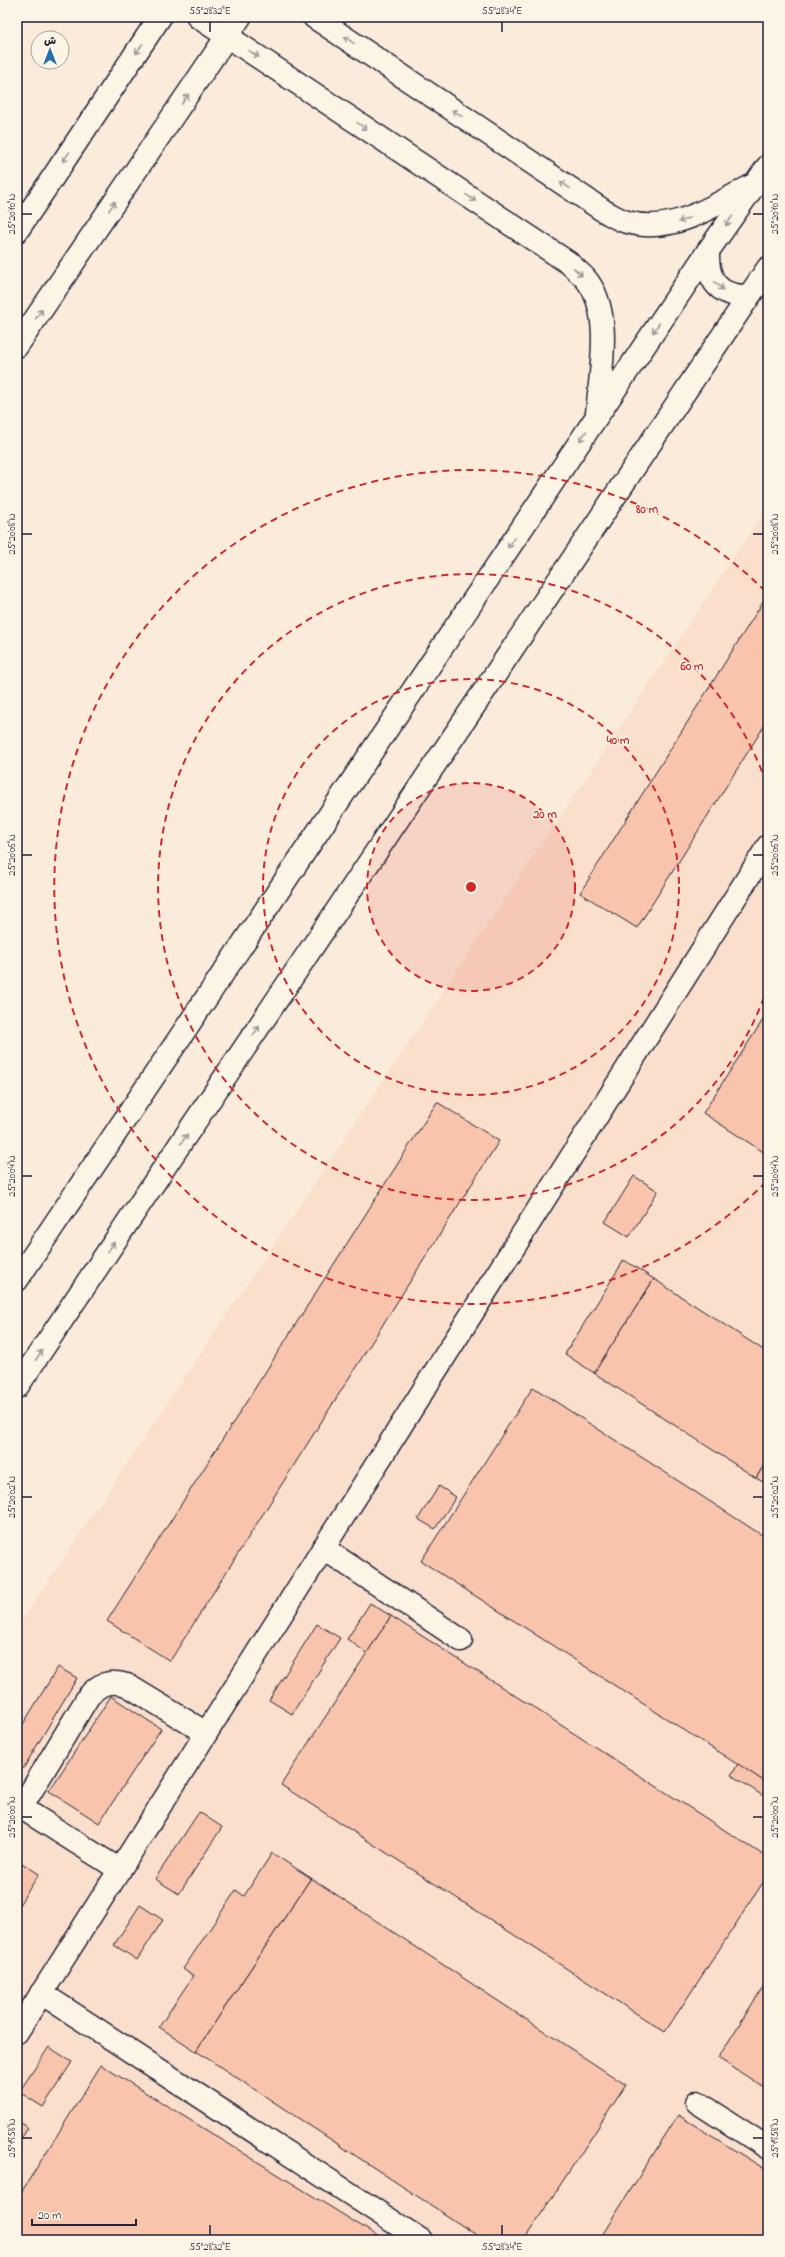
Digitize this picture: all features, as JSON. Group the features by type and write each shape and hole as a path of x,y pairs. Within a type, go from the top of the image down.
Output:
{"street":[{"path":"17,231 160,17"},
{"path":"198,17 562,259 586,279 597,299 603,322 596,416"},
{"path":"17,346 240,17"},
{"path":"314,17 604,211 626,222 651,226 675,223 698,214 756,184"},
{"path":"17,1280 596,416 708,251 768,166"},
{"path":"708,251 707,266 712,279 721,289 734,296 748,296 756,287"},
{"path":"17,1387 768,268"},
{"path":"17,2032 768,846"},
{"path":"323,1548 461,1640"},
{"path":"120,1870 19,1806 88,1697 95,1688 105,1683 116,1682 127,1685 206,1733"},
{"path":"41,1993 421,2240"},
{"path":"697,2102 768,2148"}],"shaded area":[{"path":"768,506 768,2240 17,2240 17,1628"}],"building":[{"path":"768,594 768,720 637,928 580,893"},
{"path":"768,1012 768,1155 703,1113"},
{"path":"437,1102 499,1141 170,1661 107,1621"},
{"path":"634,1176 658,1191 629,1237 605,1222"},
{"path":"624,1260 654,1279 594,1373 565,1354"},
{"path":"654,1279 768,1353 768,1459 756,1478 594,1373"},
{"path":"533,1387 768,1539 768,1784 421,1561"},
{"path":"768,1459 768,1485 756,1478"},
{"path":"439,1486 456,1497 435,1529 418,1519"},
{"path":"370,1603 391,1616 367,1653 347,1639"},
{"path":"391,1616 768,1858 768,1875 665,2032 281,1785"},
{"path":"317,1624 340,1638 292,1714 269,1700"},
{"path":"58,1667 77,1678 23,1769 17,1766 17,1734"},
{"path":"111,1696 161,1729 99,1823 49,1791"},
{"path":"738,1764 768,1784 768,1799 731,1775"},
{"path":"199,1812 222,1827 179,1894 155,1879"},
{"path":"272,1853 311,1878 196,2051 159,2027 193,1976 183,1969 236,1890 244,1896"},
{"path":"17,1860 39,1874 17,1908"},
{"path":"311,1878 626,2085 524,2240 484,2240 196,2051"},
{"path":"140,1905 163,1920 137,1960 114,1945"},
{"path":"768,1979 768,2090 718,2058"},
{"path":"49,2047 72,2062 43,2107 19,2092"},
{"path":"101,2065 384,2240 17,2240 17,2199"},
{"path":"678,2115 768,2171 768,2240 599,2240"},
{"path":"17,2121 28,2128 17,2145"}]}
